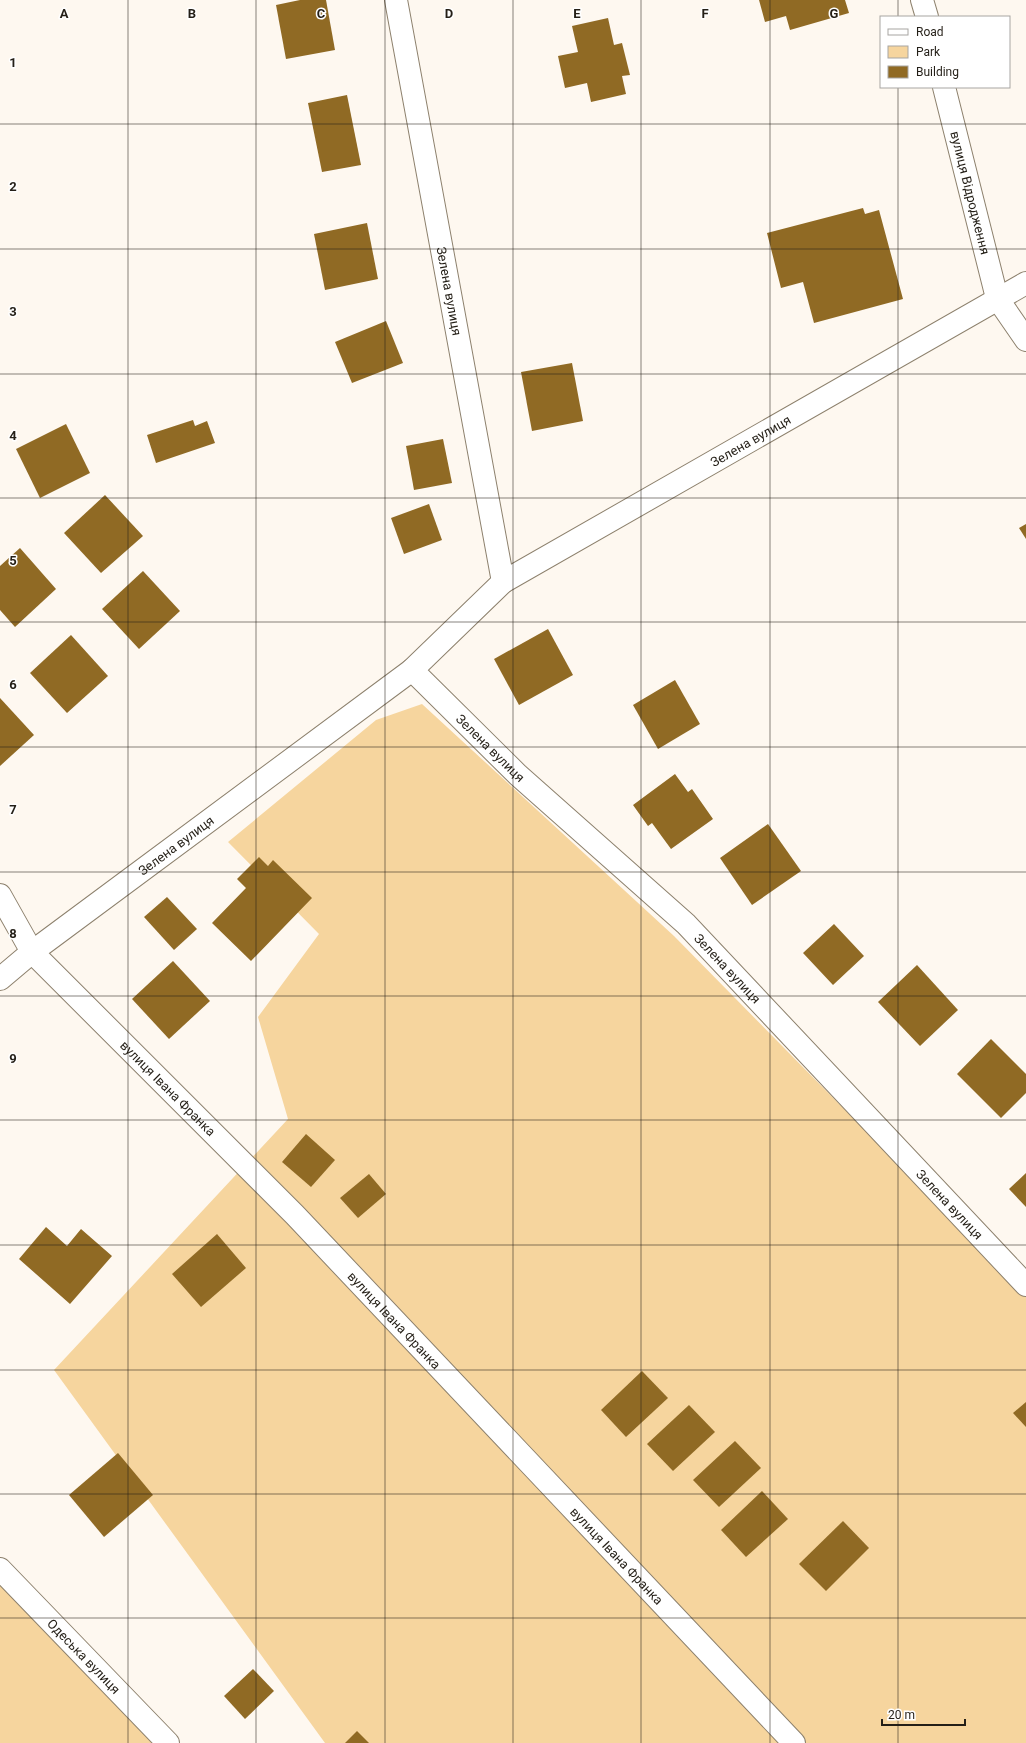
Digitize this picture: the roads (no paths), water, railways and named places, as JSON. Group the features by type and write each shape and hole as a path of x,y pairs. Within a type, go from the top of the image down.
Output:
{"street":[{"name":"Зелена вулиця","path":"396,0 503,582"},
{"path":"922,0 926,16"},
{"name":"вулиця Відродження","path":"944,88 997,298"},
{"name":"Зелена вулиця","path":"0,979 32,952 412,670 503,582 997,298 1026,283"},
{"path":"997,298 1026,340"},
{"name":"Зелена вулиця","path":"412,670 518,775 686,924 1026,1285"},
{"name":"вулиця Івана Франка","path":"0,895 32,952 296,1215 794,1743"},
{"name":"Одеська вулиця","path":"0,1569 168,1743"}]}
